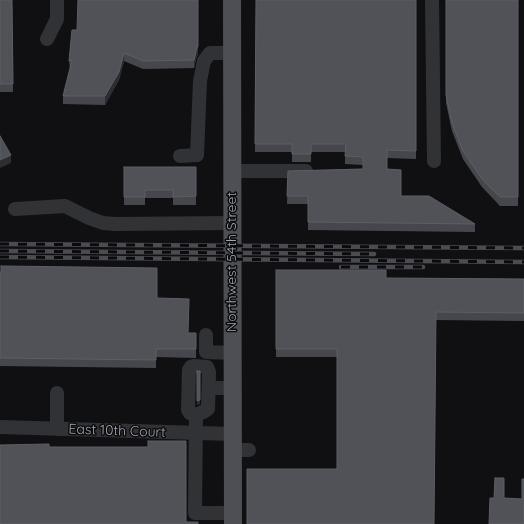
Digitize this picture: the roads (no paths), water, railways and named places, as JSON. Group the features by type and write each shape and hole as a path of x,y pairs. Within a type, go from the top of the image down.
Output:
{"main road":[{"name":"Northwest 54th Street","path":"232,0 232,353 239,445 233,518"}],"street":[{"path":"47,39 57,20 57,0"},
{"path":"432,0 434,161"},
{"path":"180,156 197,155 200,82 204,61 210,53 232,53"},
{"path":"232,171 322,171"},
{"path":"15,209 65,206 89,218 103,223 115,224 232,223"},
{"path":"206,335 206,352 232,353"},
{"path":"194,366 207,367 209,372 208,409 205,412 196,415 190,413 188,410 189,370 194,366"},
{"path":"209,388 234,388"},
{"path":"57,393 57,429"},
{"path":"196,415 195,513 233,518"},
{"name":"East 10th Court","path":"0,427 196,433 239,445"}],"railway":[{"path":"0,244 524,248"},
{"path":"0,251 374,254"},
{"path":"0,257 524,262"},
{"path":"341,267 423,267"}]}
